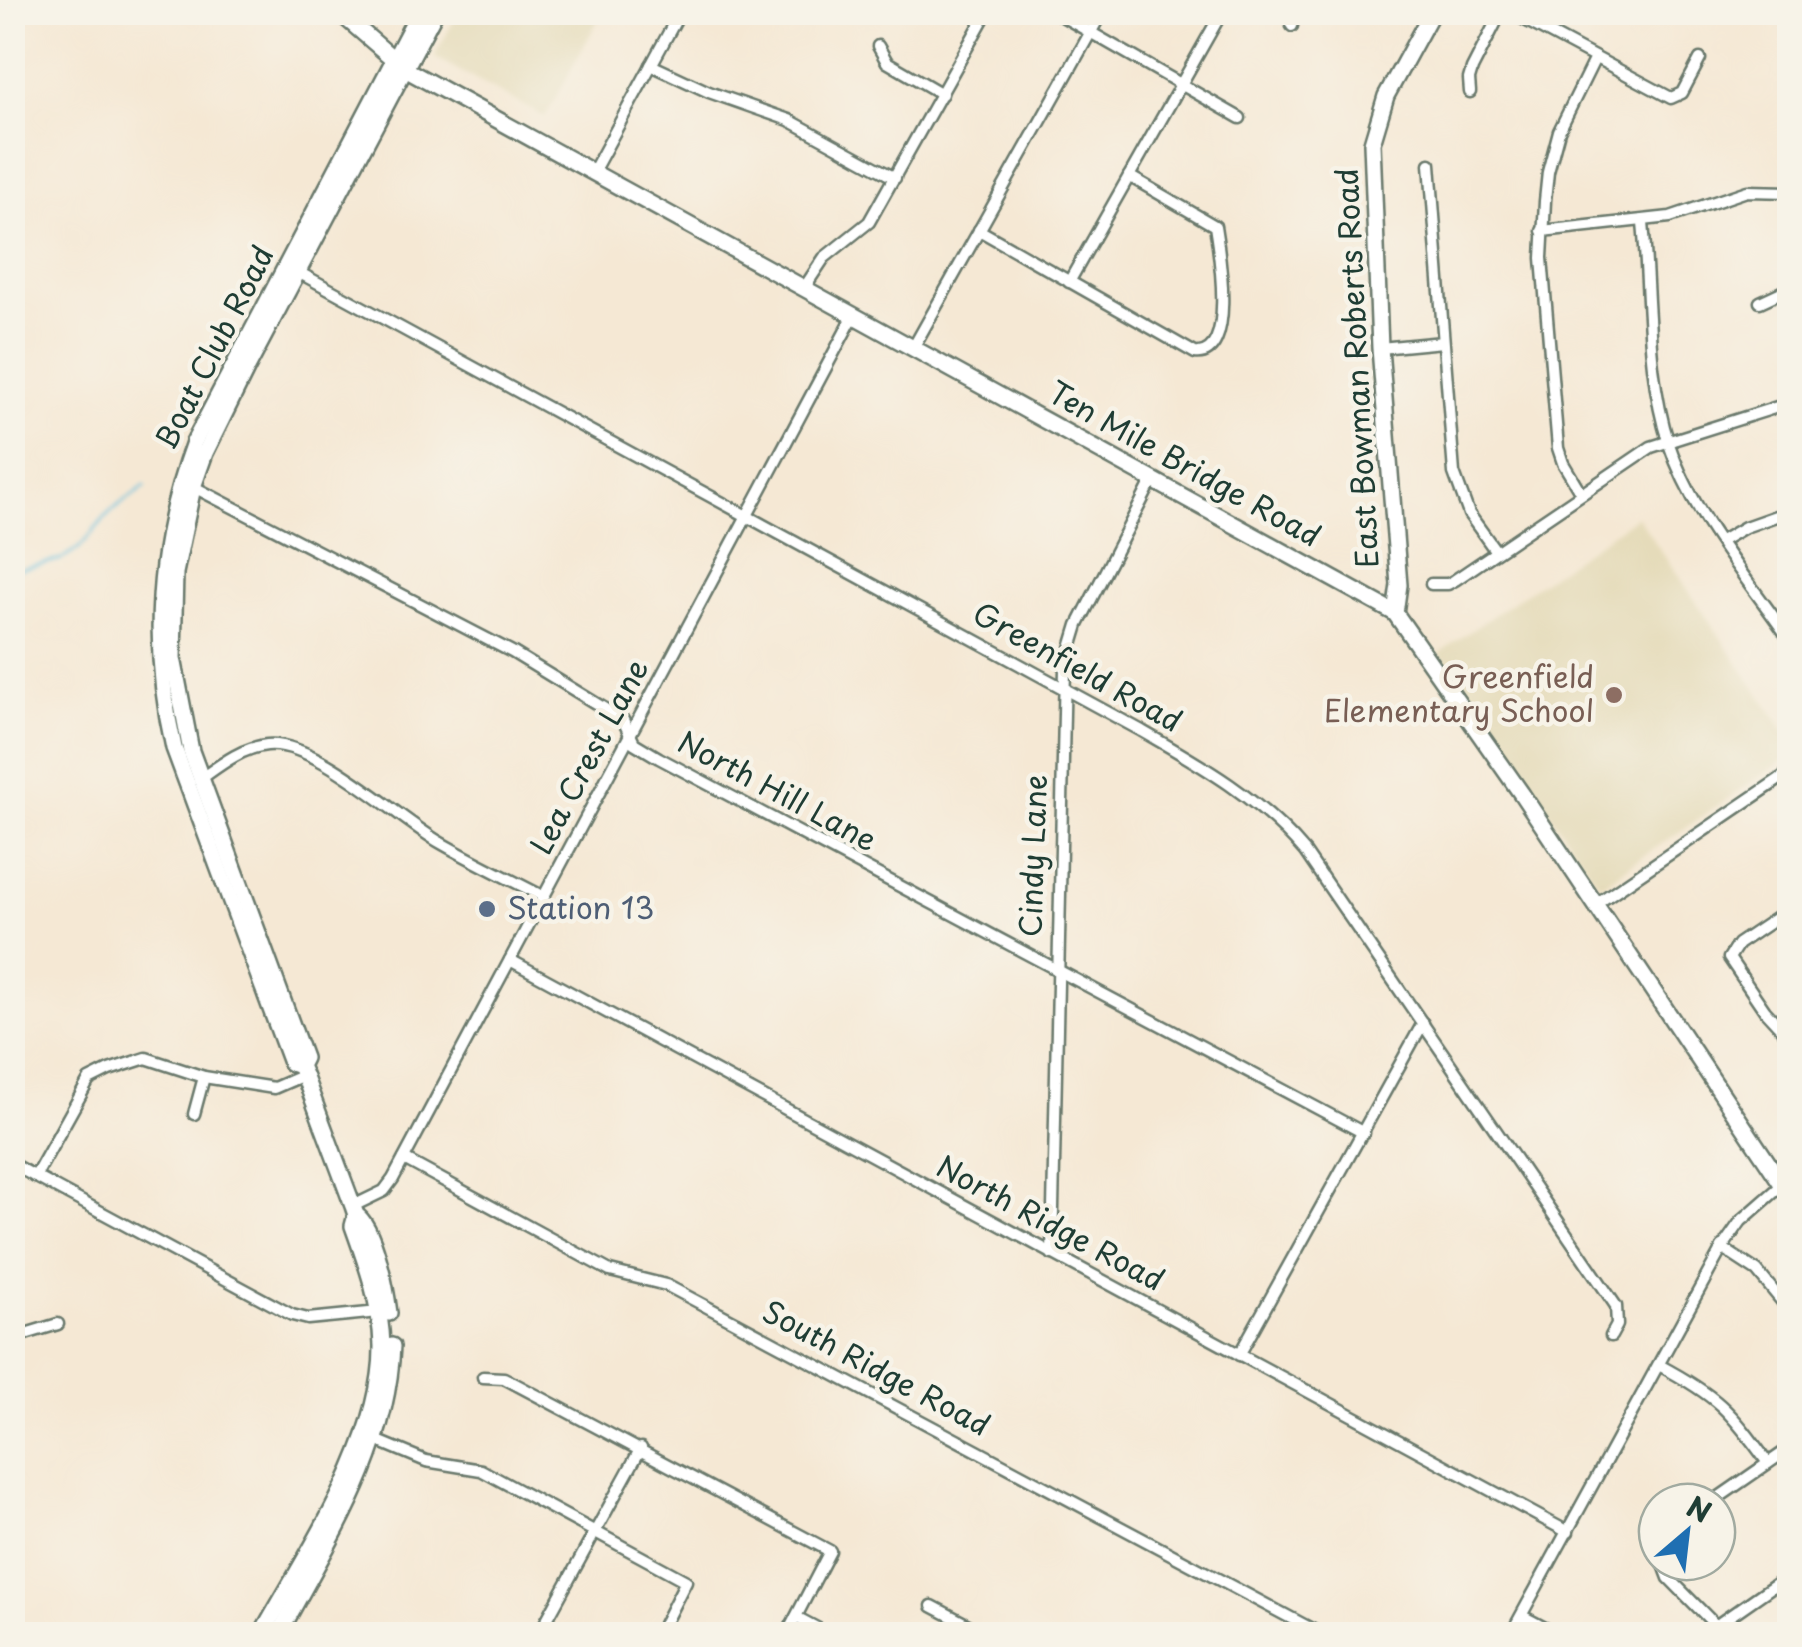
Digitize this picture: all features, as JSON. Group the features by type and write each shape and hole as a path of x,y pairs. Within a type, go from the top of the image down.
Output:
{"main road":[{"name":"Ten Mile Bridge Road","path":"339,12 399,66 1395,613 1596,904 1785,1191"},
{"name":"Boat Club Road","path":"302,1071 291,1062 174,748 163,700 158,636 161,582 169,523 399,66 419,12"},
{"name":"Boat Club Road","path":"279,1634 346,1506 371,1439 390,1373 389,1311 364,1220 355,1210 302,1071 304,1058 199,780 180,706 173,658 175,573 194,442 399,66 435,12"},
{"name":"East Bowman Roberts Road","path":"1395,613 1399,585 1380,348 1372,143 1386,96 1432,12"},
{"name":"Boat Club Road","path":"262,1634 371,1439 382,1348 379,1312 353,1226 355,1210"}],"street":[{"path":"593,172 680,12"},
{"path":"804,288 824,258 869,222 987,12"},
{"path":"1055,12 1240,118"},
{"path":"914,348 1102,12"},
{"path":"1069,282 1222,12"},
{"path":"1286,12 1292,26"},
{"path":"1470,92 1468,78 1501,12"},
{"path":"1510,12 1670,98 1682,93 1700,59"},
{"path":"878,46 887,62 942,94"},
{"path":"1581,493 1562,462 1555,426 1542,231 1548,172 1559,131 1595,58"},
{"path":"652,64 709,92 789,120 894,178"},
{"path":"1430,164 1457,486 1470,514 1495,550"},
{"path":"979,230 1195,353 1204,354 1212,348 1222,325 1215,226 1129,176"},
{"path":"1542,231 1670,217 1747,190 1790,192"},
{"path":"1643,222 1656,377 1668,440 1696,501 1790,640"},
{"name":"Greenfield Road","path":"298,272 1216,773 1262,806 1305,852 1616,1306 1617,1325 1611,1336"},
{"path":"1760,302 1790,288"},
{"name":"Lea Crest Lane","path":"355,1210 384,1191 404,1159 854,315"},
{"path":"1380,348 1443,342"},
{"path":"1432,584 1448,584 1633,457 1668,440 1790,402"},
{"name":"Cindy Lane","path":"1052,1254 1065,668 1078,625 1153,479"},
{"name":"North Hill Lane","path":"187,484 512,652 623,720 634,743 659,758 1364,1133"},
{"path":"1722,541 1745,526 1790,511"},
{"path":"199,780 235,755 266,745 294,748 338,771 443,844 544,897"},
{"path":"1596,904 1789,772"},
{"path":"1790,908 1729,954 1730,963 1790,1038"},
{"name":"North Ridge Road","path":"510,960 1568,1532"},
{"path":"1239,1355 1423,1024"},
{"path":"35,1177 89,1080 146,1058 204,1077 274,1088 302,1071"},
{"path":"194,1114 204,1077"},
{"name":"South Ridge Road","path":"404,1159 610,1271 666,1285 1321,1634"},
{"path":"12,1164 292,1315 308,1320 379,1312"},
{"path":"1512,1634 1722,1248 1741,1220 1785,1191"},
{"path":"1722,1248 1756,1271 1790,1311"},
{"path":"12,1338 58,1324"},
{"path":"1659,1365 1713,1395 1768,1463"},
{"path":"483,1377 504,1378 830,1551 787,1634"},
{"path":"371,1439 426,1461 482,1470 686,1581 659,1634"},
{"path":"539,1634 641,1448"},
{"path":"1737,1485 1790,1448"},
{"path":"1674,1582 1720,1630 1790,1574"},
{"path":"932,1606 985,1634"},
{"path":"1522,1616 1556,1634"},
{"path":"796,1617 828,1634"}],"shaded area":[{"path":"458,12 602,13 545,117 434,57"},
{"name":"Greenfield Elementary School","path":"1637,516 1789,737 1789,757 1600,886 1439,653"}],"waterway":[{"path":"12,573 60,560 79,548 111,511 145,486"},
{"path":"12,770 12,803"}],"place":[{"name":"Greenfield Elementary School","path":"1614,695"},
{"name":"Station 13","path":"487,909"}]}
